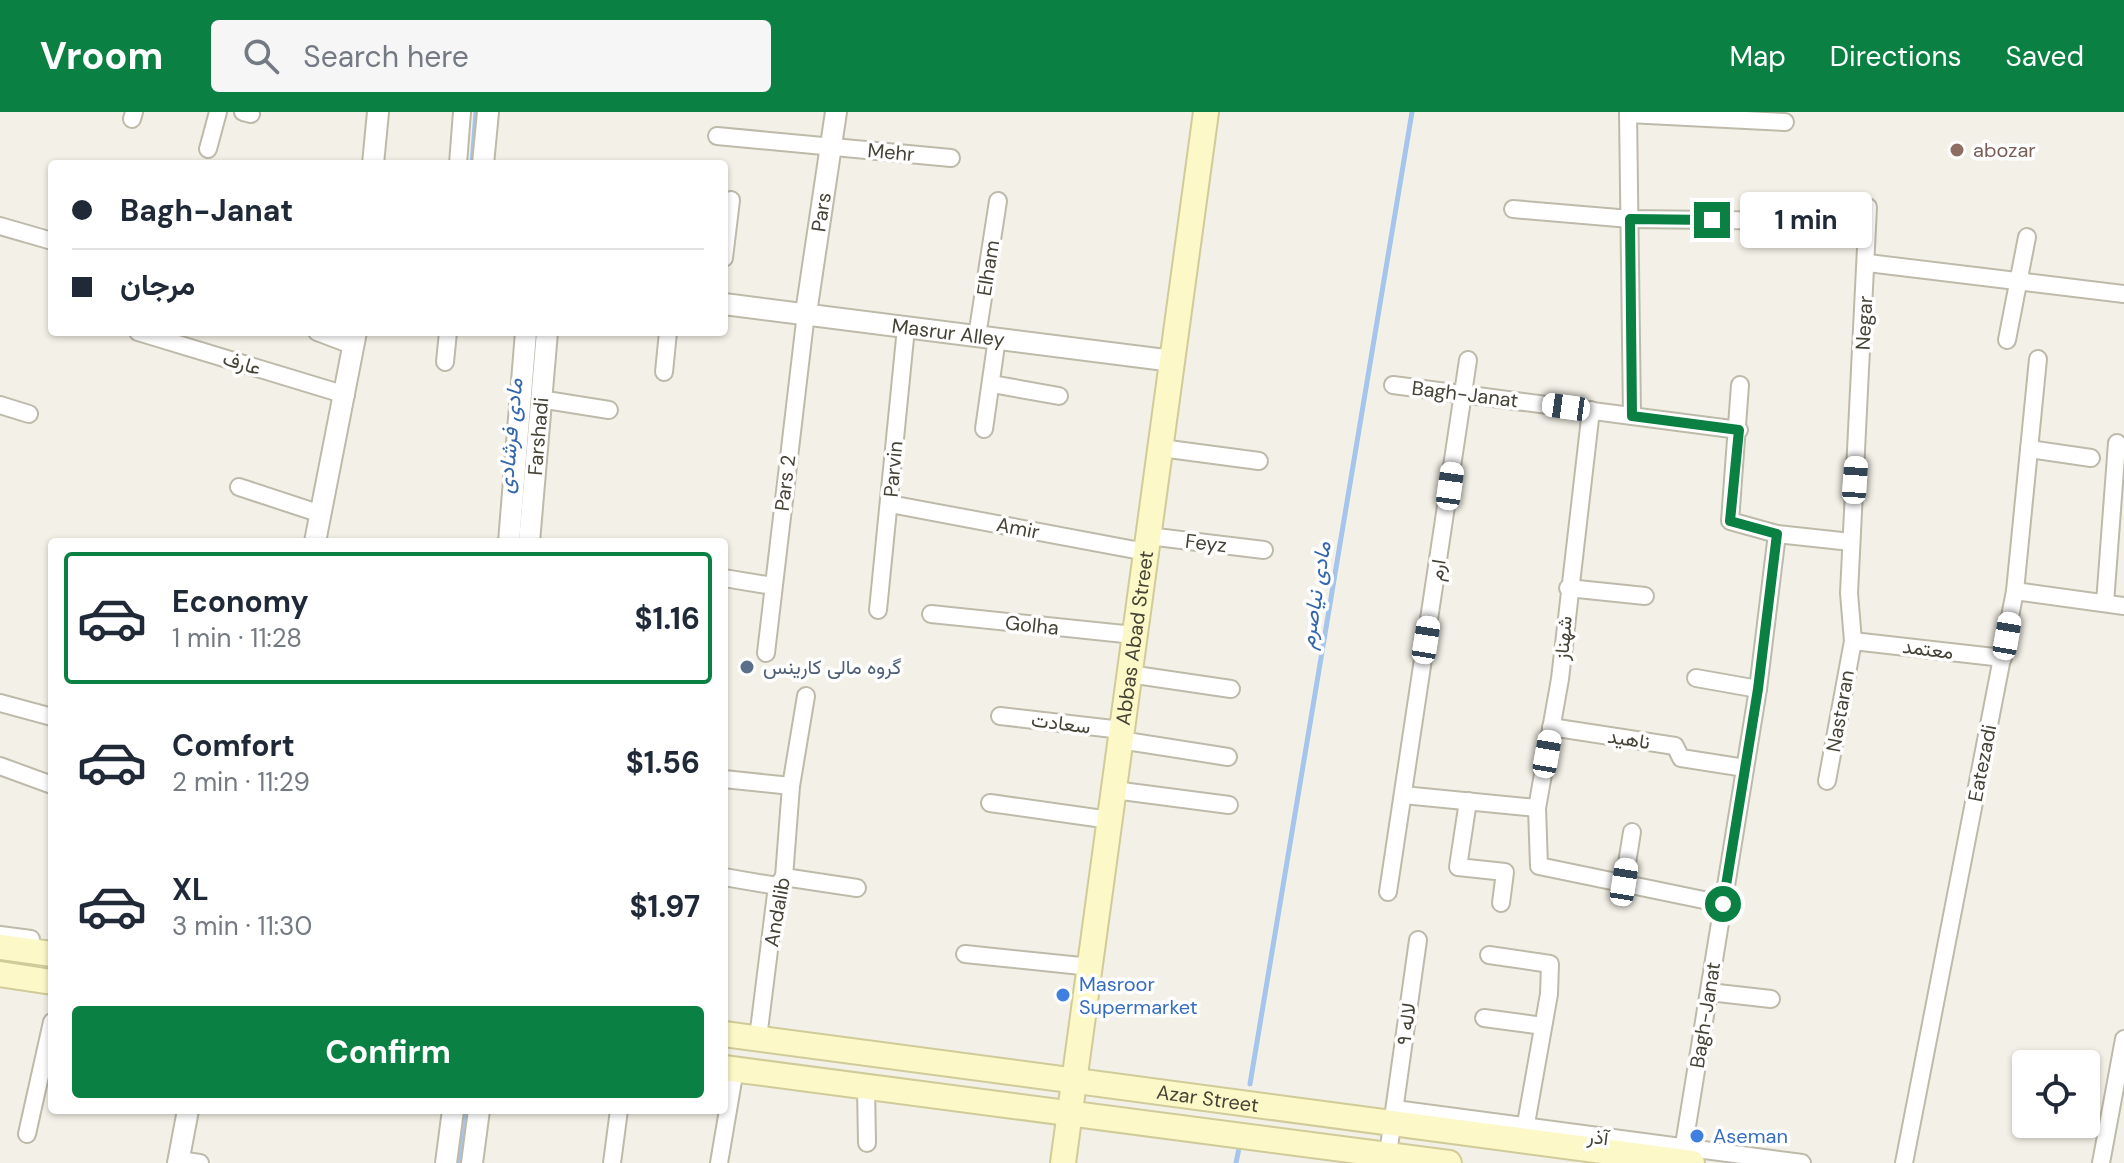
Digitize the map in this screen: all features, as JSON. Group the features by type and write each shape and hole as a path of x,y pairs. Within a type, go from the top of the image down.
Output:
{"main road":[{"name":"Abbas Abad Street","path":"1063,1163 1206,112"},
{"path":"0,947 48,953"},
{"path":"0,974 48,981"},
{"name":"Azar Street","path":"728,1034 759,1034 1075,1081 1270,1105 1394,1116 1684,1159"},
{"name":"Azar Street","path":"729,1068 1266,1138 1387,1159 1449,1163"},
{"path":"1266,1138 1270,1105"}],"street":[{"path":"208,149 218,112"},
{"path":"373,160 378,112"},
{"path":"458,160 462,112"},
{"path":"483,160 488,112"},
{"name":"Pars","path":"806,313 836,112"},
{"path":"1632,416 1628,113 1785,122"},
{"name":"Mehr","path":"717,136 951,158"},
{"path":"728,225 731,200"},
{"name":"Elham","path":"984,429 992,384 987,337 998,201"},
{"name":"Negar","path":"1853,641 1849,593 1868,263 1868,207"},
{"path":"1513,209 1630,219 1793,221"},
{"path":"0,226 48,240"},
{"path":"2007,340 2027,237"},
{"path":"1868,263 2124,294"},
{"name":"Masrur Alley","path":"728,304 1173,361"},
{"name":"Pars 2","path":"766,653 806,313"},
{"name":"Parvin","path":"878,610 906,328"},
{"name":"عارف","path":"151,336 346,395"},
{"path":"445,362 448,336"},
{"name":"Farshadi","path":"509,538 526,336"},
{"name":"Farshadi","path":"529,538 547,336"},
{"path":"664,372 668,336"},
{"path":"316,538 355,339"},
{"name":"Eatezadi","path":"1904,1163 2015,591 2038,359"},
{"name":"ارم","path":"1388,892 1468,360"},
{"path":"992,384 1059,396"},
{"name":"Bagh-Janat","path":"1393,385 1739,430"},
{"path":"1740,385 1730,521 1777,534 1851,542"},
{"path":"540,399 609,410"},
{"path":"0,405 29,414"},
{"name":"شهناز","path":"1591,410 1551,727 1537,808 1539,866 1624,882"},
{"path":"2105,603 2117,443"},
{"path":"1161,448 1259,461"},
{"path":"2029,449 2091,458"},
{"path":"239,487 321,514"},
{"name":"Amir","path":"890,504 1147,544"},
{"name":"Bagh-Janat","path":"1684,1159 1758,689 1777,534"},
{"name":"Feyz","path":"1147,544 1264,550"},
{"path":"728,579 773,586"},
{"path":"1568,588 1645,596"},
{"path":"2015,591 2124,606"},
{"name":"Golha","path":"931,614 1134,635"},
{"name":"معتمد","path":"1853,641 2003,658"},
{"name":"Nastaran","path":"1827,781 1853,641"},
{"path":"1129,674 1231,689"},
{"path":"1696,678 1758,689"},
{"name":"Andalib","path":"759,1034 791,786 806,696"},
{"path":"0,703 48,716"},
{"name":"سعادت","path":"1000,716 1121,735 1228,757"},
{"name":"ناهید","path":"1551,727 1675,746 1681,758 1745,768"},
{"path":"0,766 48,784"},
{"path":"728,779 791,786"},
{"path":"1114,790 1229,805"},
{"path":"1403,795 1537,808"},
{"path":"1468,801 1458,867 1505,872 1501,903"},
{"path":"990,803 1110,820"},
{"path":"1632,832 1624,882 1723,904"},
{"path":"728,877 857,888"},
{"path":"0,935 48,941"},
{"name":"۹ لاله","path":"1387,1159 1418,940"},
{"path":"965,954 1091,967"},
{"path":"1489,955 1550,964 1543,1026 1524,1134"},
{"path":"1709,992 1771,999"},
{"path":"1484,1018 1543,1026"},
{"path":"728,1026 759,1034"},
{"path":"2101,1163 2120,1082 2124,1039"},
{"path":"27,1134 48,1040"},
{"path":"866,1087 867,1143"},
{"path":"187,1114 178,1162 200,1163"},
{"path":"446,1163 452,1114"},
{"path":"472,1163 478,1114"},
{"path":"612,1163 618,1114"},
{"path":"719,1163 724,1114"},
{"path":"1684,1159 1802,1163"}],"waterway":[{"name":"مادی فرشادی","path":"472,160 476,112"},
{"name":"مادی نیاصرم","path":"1250,1084 1412,112"},
{"name":"مادی فرشادی","path":"460,1163 466,1114"},
{"name":"مادی نیاصرم","path":"1236,1163 1239,1148"}],"place":[{"name":"abozar","path":"1957,150"},
{"name":"گروه مالی کارینس","path":"747,667"},
{"name":"Masroor Supermarket","path":"1063,995"},
{"name":"Aseman","path":"1697,1136"}],"route":[{"path":"1712,220 1630,219 1632,416 1739,430 1730,521 1777,534 1758,689 1723,904"}]}
